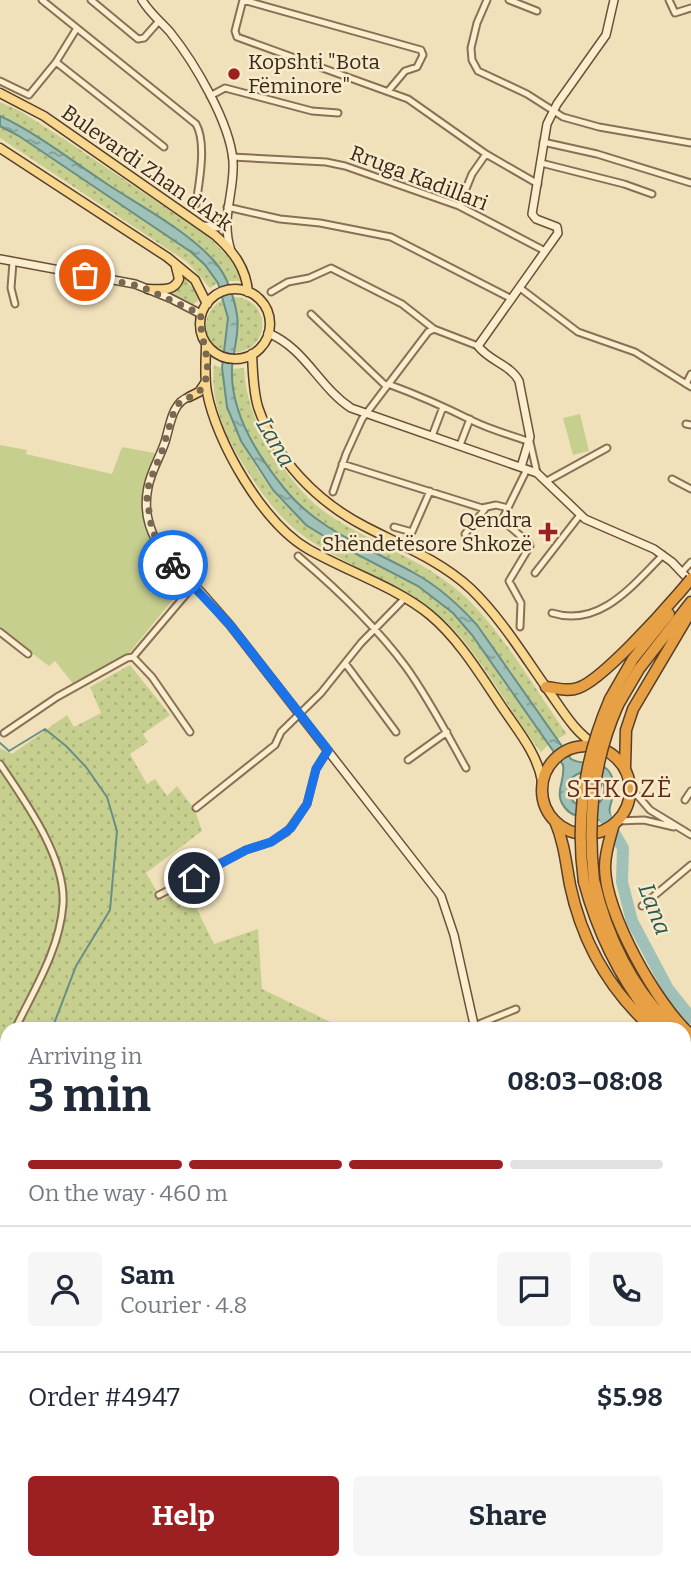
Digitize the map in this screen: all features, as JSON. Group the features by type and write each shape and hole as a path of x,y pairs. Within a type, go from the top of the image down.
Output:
{"highway":[{"path":"625,768 626,730 633,709 687,601 689,580"},
{"path":"546,687 571,690 589,683 642,633 687,601"},
{"path":"669,1022 653,1005 624,960 589,881 580,852 582,789 597,728 614,702 633,659 687,601"},
{"path":"646,1022 618,994 599,965 573,898 561,836 543,801 542,781 548,766 556,757 577,746 599,747 619,759 625,768 631,788 629,801 612,828 606,856 606,875 619,921 659,998 678,1022"},
{"path":"555,821 575,833 587,834 612,828"},
{"path":"589,881 592,914 608,952 656,1022"}],"main road":[{"path":"142,0 182,49 222,121 232,157 226,221 231,251"},
{"path":"524,468 530,442 517,377 478,346 557,235 558,229 533,216 543,142 553,111 606,35 614,0"},
{"name":"Bulevardi Zhan d'Ark","path":"0,93 44,116 203,226 231,251 246,276 248,292"},
{"path":"0,148 167,257 195,280 210,300"},
{"path":"203,226 217,227 226,221"},
{"path":"148,289 172,289 179,282 178,272 167,257"},
{"path":"0,259 129,283 201,314"},
{"path":"206,344 216,353 228,358 240,359 259,349 268,333 269,320 262,302 248,292 227,290 210,300 201,314 200,327 206,344 205,383 225,448 242,477 288,534 305,547 429,614 450,635 536,757 542,781"},
{"path":"268,333 293,347 343,402 366,414 537,473 580,515 644,543 663,555 689,580"},
{"path":"252,354 258,407 282,452 301,478 330,506 433,562 470,588 500,623 577,730 599,747"},
{"path":"205,383 199,392 180,401 175,408 149,483 147,498 155,539 175,568 230,625 441,896 454,935 473,1022"},
{"path":"189,397 210,406"}],"street":[{"path":"42,0 196,124 200,134 201,164 196,204"},
{"path":"91,0 138,38 144,38 159,21"},
{"path":"389,90 403,73 417,66 423,55 421,50 243,0 234,31 237,37 389,90 416,104 486,154 538,184"},
{"path":"487,0 474,32 471,48 473,65 478,71 527,94 563,117 599,127 691,143"},
{"path":"509,0 537,11"},
{"path":"669,0 675,13 691,8"},
{"path":"0,81 29,95 56,62 77,28"},
{"path":"56,62 164,146"},
{"path":"210,96 225,88 312,111 338,113"},
{"path":"543,142 597,154 691,183"},
{"path":"458,206 486,154"},
{"name":"Rruga Kadillari","path":"232,157 337,163 458,206 545,251"},
{"path":"541,163 652,194"},
{"path":"227,207 280,219 320,223 383,235 408,244 512,299"},
{"path":"13,262 11,288 15,304"},
{"path":"271,292 288,282 309,278 331,268 396,300 434,329 478,346"},
{"path":"520,288 578,332 635,352 688,385 691,374"},
{"path":"311,314 387,385 435,401 470,419 530,442 537,473"},
{"path":"333,492 342,464 366,414 428,332 434,329"},
{"path":"432,436 443,407"},
{"path":"460,445 470,419"},
{"path":"547,481 607,448"},
{"path":"342,464 485,509"},
{"path":"520,627 521,603 509,581 530,543 502,520 524,468"},
{"path":"672,479 691,489"},
{"path":"394,527 412,532 430,491"},
{"path":"466,534 485,509 496,505 508,508"},
{"path":"535,573 580,515"},
{"path":"552,613 567,618 606,607 626,592 663,555"},
{"path":"298,556 375,629 412,675 466,768"},
{"path":"689,580 691,562"},
{"path":"133,657 194,585"},
{"path":"196,808 275,745 281,732 404,599"},
{"path":"0,632 28,654"},
{"path":"4,733 57,697 127,657 133,657 152,677 190,732"},
{"path":"345,663 396,732"},
{"path":"408,760 447,732"},
{"path":"159,895 287,832 307,804 316,769 328,750"},
{"path":"0,764 47,842 63,892 54,947 18,1022"},
{"path":"631,788 650,810 691,835"},
{"path":"685,800 691,791"},
{"path":"612,828 644,820 679,828"},
{"path":"642,906 691,865"},
{"path":"487,1022 516,1009"}],"green space":[{"path":"0,102 20,111 67,141 209,237 229,258 242,281 227,281 214,260 196,244 26,130 0,116"},
{"path":"0,126 24,139 191,252 218,283 210,288 187,262 0,138"},
{"path":"182,275 199,296 198,301 193,304 167,292 180,286"},
{"path":"232,297 245,299 254,305 260,313 262,323 256,342 247,349 234,353 237,316"},
{"path":"223,299 228,318 224,352 210,341 206,326 210,311"},
{"path":"214,365 222,368 226,395 244,446 274,492 314,529 418,587 452,613 475,640 548,745 541,752 470,648 443,619 408,594 314,544 288,523 272,505 238,456 222,424 214,389"},
{"path":"244,368 247,391 257,422 273,452 303,492 317,506 342,523 430,570 462,594 504,642 567,734 557,739 478,628 436,586 325,525 279,482 255,447 237,406 232,369"},
{"path":"580,414 589,451 573,455 563,418"},
{"path":"0,445 27,450 26,454 112,474 122,447 155,453 143,492 145,524 159,555 183,587 130,652 75,686 55,661 49,666 0,629"},
{"path":"130,665 170,715 143,734 148,742 130,754 147,784 155,779 167,796 177,786 195,810 202,831 146,873 162,900 187,889 214,944 258,929 262,989 330,1022 0,1022 0,748 12,754 67,715 74,727 101,713 90,687"}],"water":[{"path":"0,116 41,139 178,230 215,262 229,287 237,315 238,328 232,368 235,400 247,432 274,475 312,516 424,579 463,610 477,625 571,759 596,764 608,770 614,785 611,817 603,823 595,818 575,815 566,809 560,798 563,765 472,635 453,613 418,586 306,525 273,490 241,441 227,407 222,368 228,318 218,283 205,265 191,252 19,136 0,126","holes":["587,772 600,778 604,787 603,797 597,805 589,808 573,801 568,786 572,778"]}],"waterway":[{"path":"0,743 9,751 45,729 86,767 107,797 117,831 110,910 76,966 55,1022"},
{"name":"Lana","path":"600,809 623,848 622,882 632,921 668,989 691,1018"}],"way so far":[{"path":"85,275 140,286 201,314 200,327 206,344 205,383 199,392 180,401 175,408 147,491 152,531 173,565"}],"place":[{"name":"Kopshti \"Bota Fëminore\"","path":"234,74"},
{"name":"Qendra Shëndetësore Shkozë","path":"548,532"}],"district":[{"name":"SHKOZË","path":"620,789"}],"route":[{"path":"173,565 230,625 328,750 316,769 307,804 291,828 271,842 246,850 194,878"}]}
